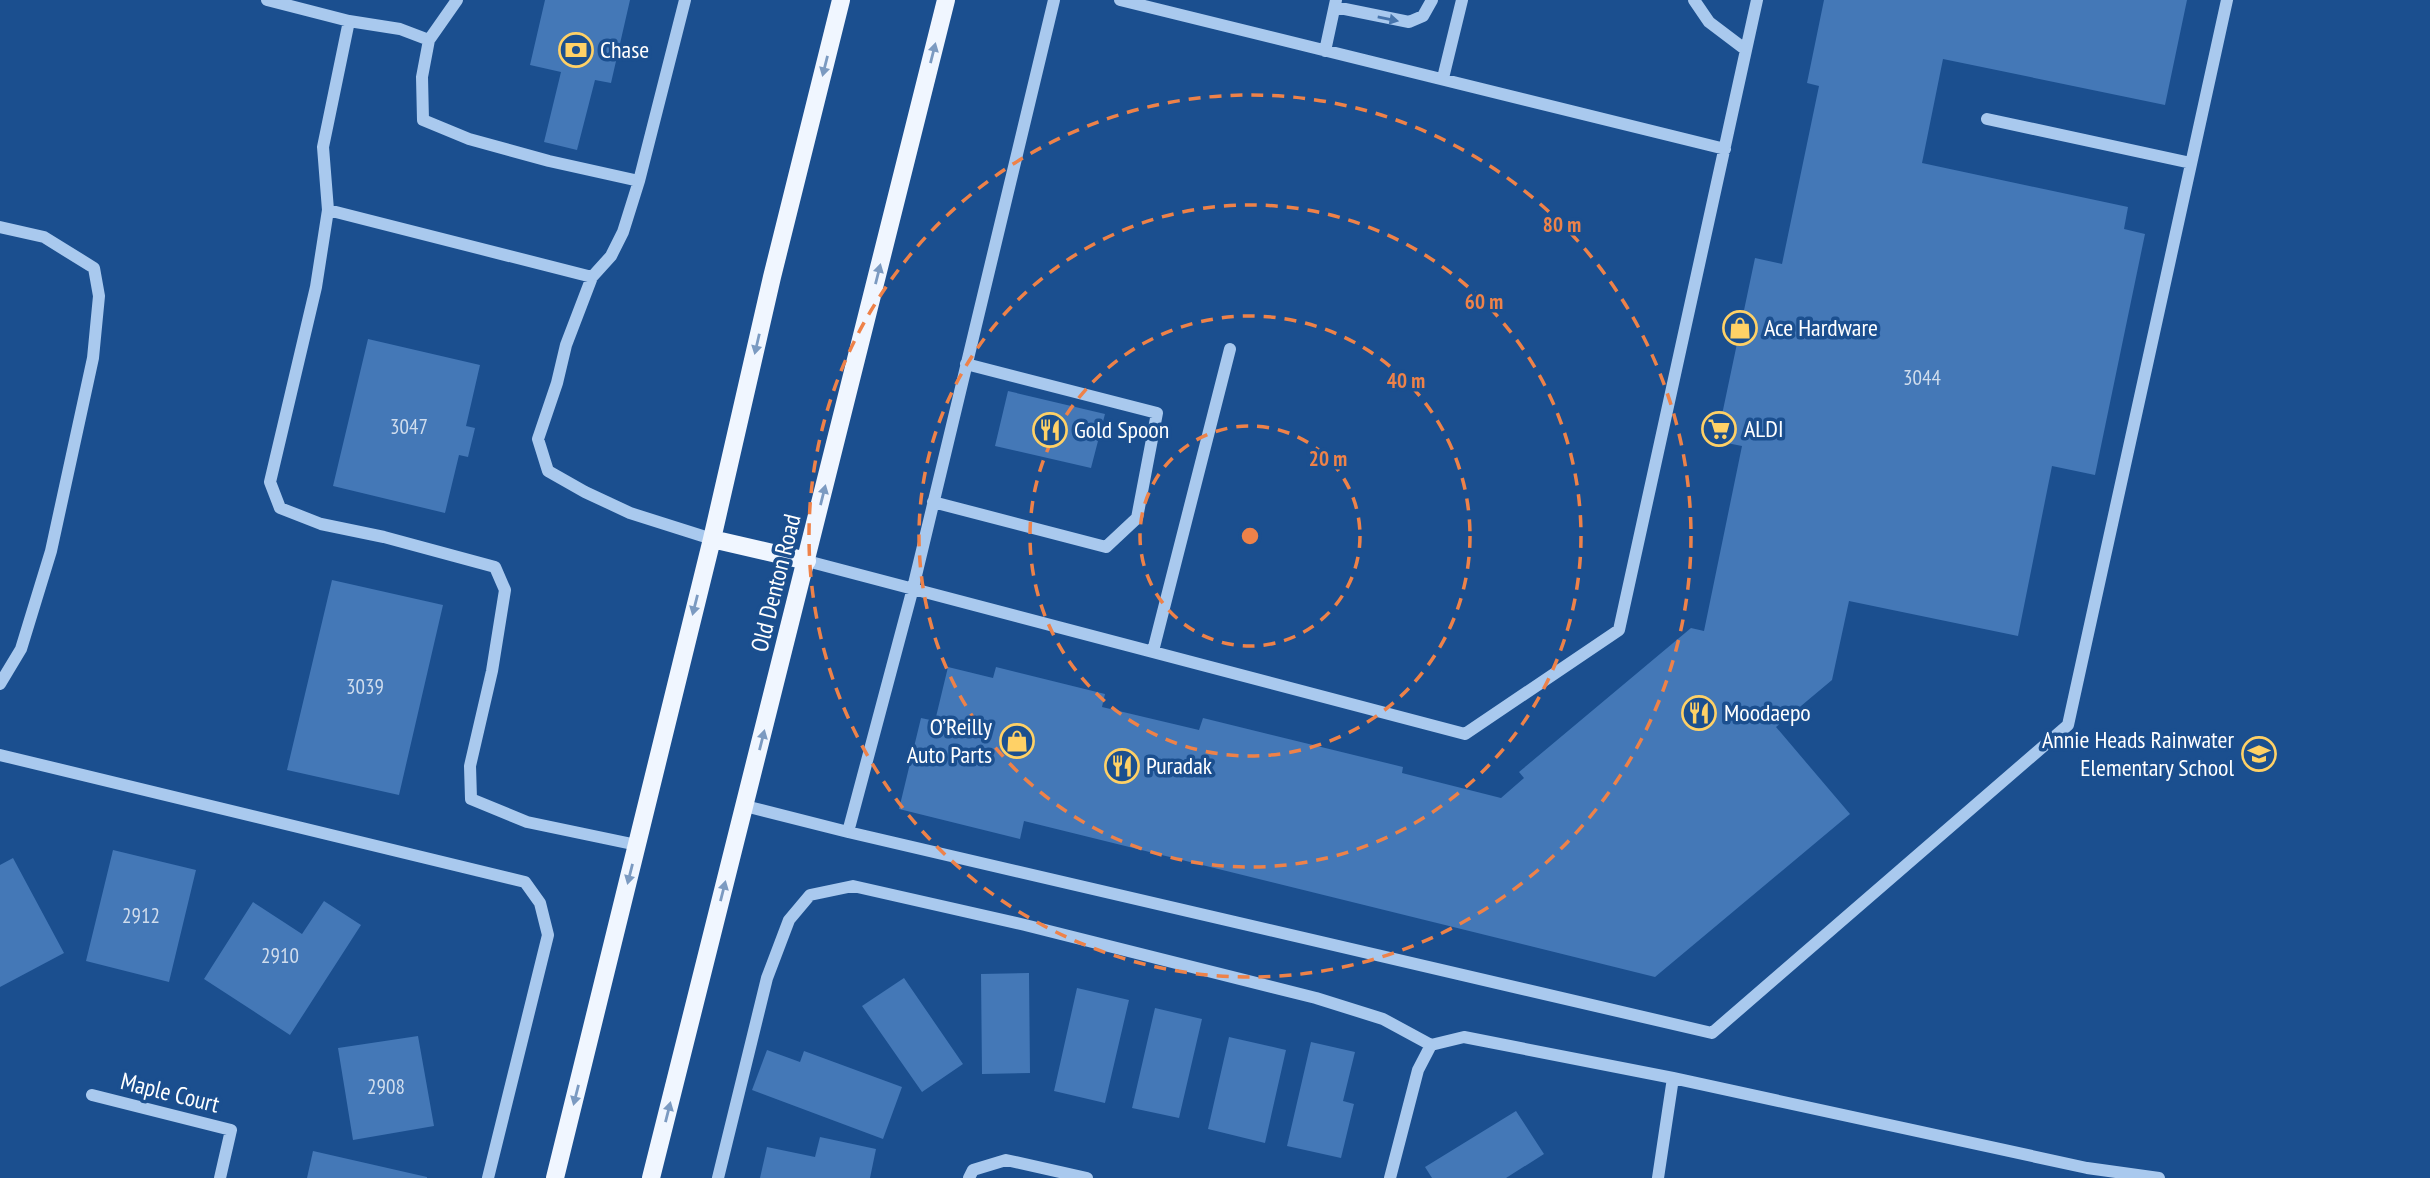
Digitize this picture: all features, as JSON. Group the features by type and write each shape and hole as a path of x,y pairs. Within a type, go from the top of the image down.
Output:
{"main road":[{"path":"555,1178 841,0"},
{"name":"Old Denton Road","path":"651,1178 946,0"},
{"path":"712,539 807,561"}],"street":[{"path":"267,0 349,21 400,29 429,40"},
{"path":"457,0 429,40 422,77 423,120 469,139 514,149 549,161 639,181"},
{"path":"685,0 639,181 623,232 611,256 592,277 566,345 557,383 538,439 548,471 630,513 712,539"},
{"path":"848,832 913,588 1054,0"},
{"path":"1120,0 1725,149"},
{"path":"1325,51 1336,4 1409,22 1423,16 1432,0"},
{"path":"1443,78 1462,0"},
{"path":"1694,0 1709,22 1746,50"},
{"path":"807,561 1465,733 1619,630 1757,0"},
{"path":"745,806 1712,1033 2068,725 2227,0"},
{"path":"349,21 323,147 328,210 316,287 270,482 280,508 321,524 384,537 495,567 505,590 492,671 470,766 471,799 527,822 637,845"},
{"path":"1987,119 2191,163"},
{"path":"328,210 592,277"},
{"path":"0,227 44,237 94,268 99,296 93,358 51,551 21,649 0,684"},
{"path":"1153,651 1230,349"},
{"path":"933,502 1106,547 1137,518 1157,413 967,364"},
{"path":"0,755 525,882 540,903 548,934 488,1178"},
{"path":"718,1178 767,978 789,920 810,895 853,886 1025,925 1316,998 1383,1019 1431,1045 1464,1037 1674,1078 2087,1168 2159,1178"},
{"path":"1390,1178 1418,1070 1431,1045"},
{"path":"1658,1178 1674,1078"},
{"name":"Maple Court","path":"92,1095 231,1130 220,1178"},
{"path":"969,1178 973,1170 1006,1160 1087,1178"}],"building":[{"name":"Chase","path":"545,0 630,0 611,83 595,80 577,150 544,142 561,72 530,65"},
{"path":"1824,0 2187,0 2165,105 1943,59 1922,163 2128,207 2124,229 2145,234 2095,475 2052,466 2018,636 1849,601 1832,680 1776,727 1850,814 1655,977 1024,821 1020,839 899,809 921,718 935,721 948,667 993,678 996,667 1105,694 1102,707 1199,730 1203,718 1403,767 1402,773 1501,798 1524,778 1519,772 1691,628 1704,631 1742,446 1717,441 1719,429 1755,258 1782,264 1819,86 1807,83"},
{"path":"368,339 480,365 466,426 475,428 468,457 459,455 445,513 333,486"},
{"name":"Gold Spoon","path":"1008,391 1105,414 1091,468 995,446"},
{"path":"332,580 443,605 399,795 287,770"},
{"path":"113,850 196,870 169,982 86,961"},
{"path":"13,858 64,953 0,987 0,865"},
{"path":"324,901 361,925 290,1035 204,979 253,902 302,934"},
{"path":"1029,973 1030,1073 982,1074 981,974"},
{"path":"904,978 963,1064 922,1092 862,1006"},
{"path":"1077,988 1129,1000 1105,1103 1054,1091"},
{"path":"1155,1008 1202,1019 1179,1118 1132,1108"},
{"path":"418,1036 434,1126 353,1140 338,1048"},
{"path":"1229,1037 1286,1050 1265,1143 1208,1129"},
{"path":"1311,1042 1355,1052 1343,1101 1354,1104 1341,1158 1287,1146"},
{"path":"767,1050 800,1062 804,1051 902,1087 883,1139 752,1090"},
{"path":"1516,1111 1544,1154 1506,1178 1432,1178 1425,1167"},
{"path":"820,1137 876,1149 870,1178 760,1178 767,1147 815,1157"},
{"path":"313,1151 427,1177 427,1178 307,1178"}],"place":[{"name":"Chase","path":"576,50"},
{"name":"Ace Hardware","path":"1740,328"},
{"name":"ALDI","path":"1719,429"},
{"name":"Gold Spoon","path":"1050,430"},
{"name":"Moodaepo","path":"1699,713"},
{"name":"O’Reilly Auto Parts","path":"1017,741"},
{"name":"Annie Heads Rainwater Elementary School","path":"2259,754"},
{"name":"Puradak","path":"1122,766"}]}
